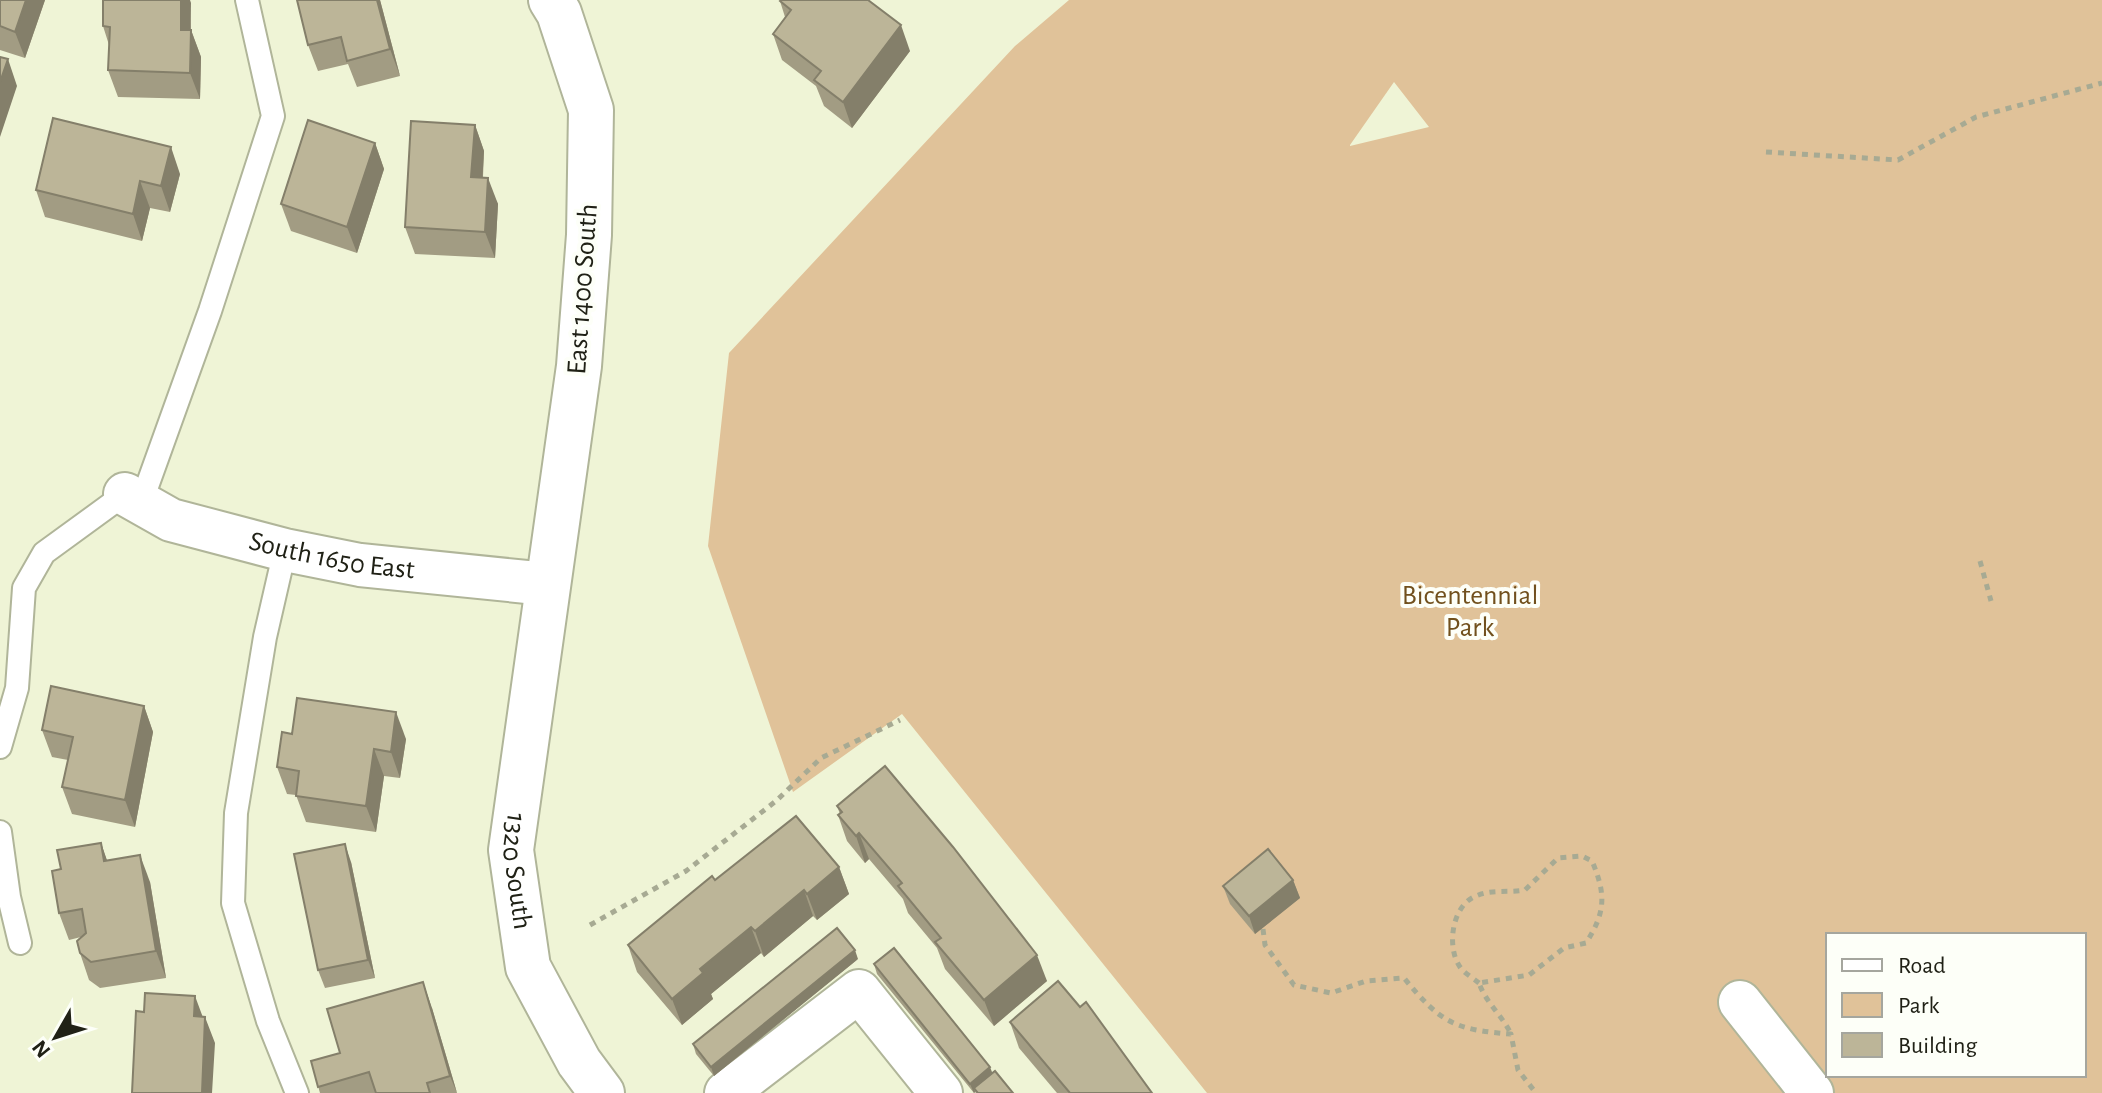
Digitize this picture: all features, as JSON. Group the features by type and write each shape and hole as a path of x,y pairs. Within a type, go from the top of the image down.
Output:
{"street":[{"name":"East 1400 South","path":"547,584 579,366 589,235 591,110 559,13 551,0"},
{"name":"South 1650 East","path":"133,498 171,520 285,550 360,565 547,584"},
{"name":"1320 South","path":"547,584 511,850 528,967 579,1062 602,1093"},
{"path":"726,1093 859,991 941,1093"},
{"path":"1740,1002 1812,1093"}],"lane":[{"path":"0,747 17,688 24,588 44,553 133,498 210,311 273,116 247,0"},
{"path":"285,550 265,637 236,813 233,903 268,1021 297,1093"},
{"path":"0,832 9,897 20,943"}],"path":[{"path":"1766,152 1898,160 1976,117 2102,83"},
{"path":"1980,561 1991,601"},
{"path":"590,925 686,871 776,801 821,758 900,720"},
{"path":"1479,983 1529,975 1564,948 1586,943 1597,926 1602,908 1603,886 1592,861 1582,856 1558,858 1525,890 1493,891 1472,897 1458,913 1453,950 1460,968 1479,983 1485,999 1505,1021 1511,1034 1518,1070 1536,1093"},
{"path":"1263,929 1265,945 1294,985 1331,993 1366,981 1404,978 1433,1013 1475,1032 1511,1034"}],"green space":[{"name":"Bicentennial Park","path":"1069,0 2102,0 2102,1093 1207,1093 902,714 793,792 708,546 729,353 1015,46","holes":["1394,82 1429,127 1350,146"]}],"building":[{"path":"0,0 26,0 15,32 0,26"},
{"path":"103,0 181,0 181,30 191,30 190,73 108,70 110,27 103,26"},
{"path":"297,0 377,0 390,49 347,61 341,37 308,45"},
{"path":"781,0 868,0 901,25 843,102 814,80 821,71 773,34 791,10"},
{"path":"0,57 8,59 0,82"},
{"path":"53,118 171,147 161,186 140,181 133,214 36,190"},
{"path":"308,120 375,143 347,227 281,204"},
{"path":"411,121 475,125 471,177 488,178 485,232 405,227"},
{"path":"51,686 144,706 125,800 62,787 73,737 42,730"},
{"path":"297,698 396,712 391,752 374,749 366,806 296,796 299,771 277,767 282,732 292,734"},
{"path":"885,766 1037,955 984,1000 935,942 941,938 898,886 902,883 859,833 856,836 838,815 842,812 837,806"},
{"path":"796,816 839,867 807,894 804,890 755,931 751,927 700,969 703,973 672,999 628,945 712,876 715,880"},
{"path":"101,843 104,861 140,855 156,951 91,962 80,953 77,941 86,933 82,909 59,913 52,871 61,869 57,850"},
{"path":"345,844 368,960 318,970 294,854"},
{"path":"1268,849 1293,880 1249,916 1223,886"},
{"path":"837,928 855,950 711,1067 693,1044"},
{"path":"894,948 990,1067 970,1084 874,964"},
{"path":"1058,981 1080,1007 1086,1002 1152,1093 1070,1093 1010,1022"},
{"path":"423,982 450,1076 427,1083 430,1093 376,1093 369,1072 318,1087 311,1061 340,1053 327,1009"},
{"path":"145,993 195,996 194,1016 205,1017 202,1093 132,1093 136,1011 144,1012"},
{"path":"995,1071 1013,1093 978,1093 974,1088"}]}
